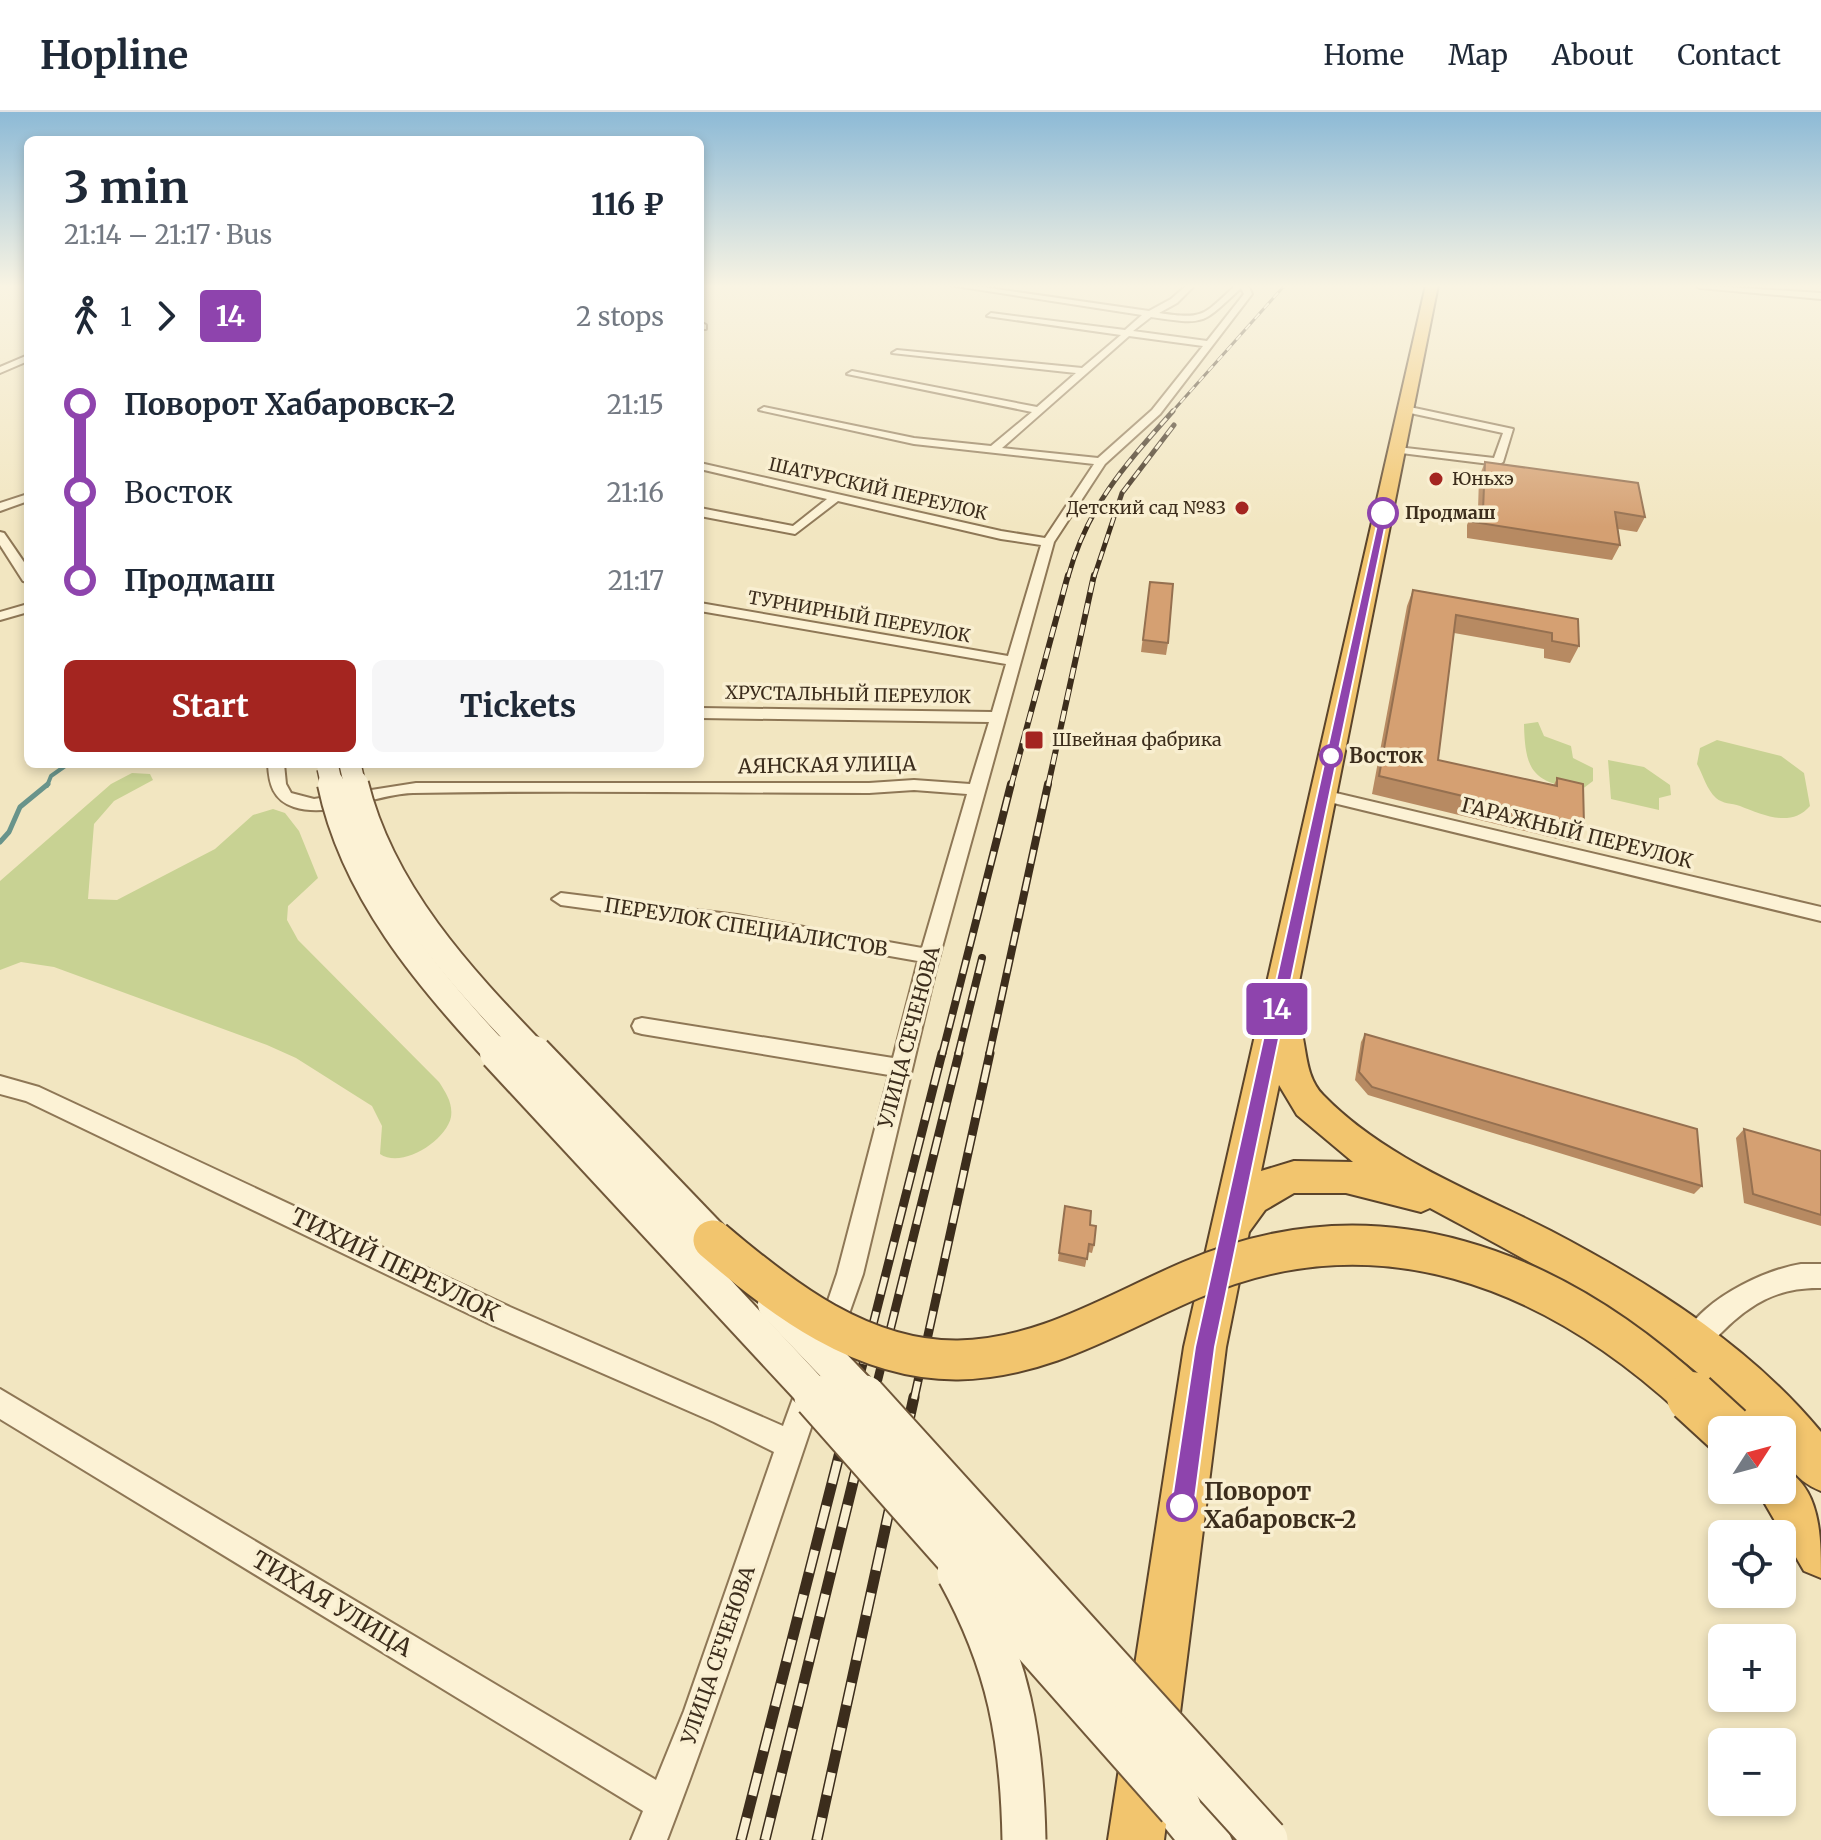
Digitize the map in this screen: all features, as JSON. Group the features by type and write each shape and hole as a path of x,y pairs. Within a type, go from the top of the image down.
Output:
{"highway":[{"path":"1136,1840 1205,1347 1282,985 1295,940 1414,366"},
{"path":"1282,985 1283,1033 1291,1077 1309,1103 1348,1137 1470,1210 1612,1287 1693,1343 1746,1386 1821,1468"},
{"path":"1230,1236 1237,1216 1261,1190 1284,1177 1303,1174 1409,1191 1470,1210"},
{"path":"713,1240 771,1291 818,1320 867,1341 912,1355 957,1360 996,1356 1042,1344 1088,1328 1219,1268 1270,1252 1325,1242 1384,1243 1415,1248 1511,1275 1579,1310 1643,1354 1712,1416"}],"main road":[{"path":"336,768 344,838 360,871 424,968 484,1039 872,1457 1196,1829"},
{"path":"338,768 355,795 383,862 448,956 508,1025 909,1443 1109,1660 1266,1840"},
{"path":"872,1457 960,1573 987,1622 1008,1676 1022,1743 1024,1840"}],"street":[{"path":"1026,366 1081,371"},
{"path":"992,451 1088,366"},
{"name":"УЛИЦА СЕЧЕНОВА","path":"649,1840 665,1805 850,1274 899,1068 995,717 1048,542 1101,462 1156,412 1193,366"},
{"path":"852,374 1039,410"},
{"path":"1397,450 1498,462 1509,431 1405,409"},
{"path":"764,410 875,434 992,451 1101,462"},
{"name":"ШАТУРСКИЙ ПЕРЕУЛОК","path":"704,467 835,498 1048,542"},
{"path":"0,507 24,498"},
{"path":"704,513 795,530 835,498"},
{"path":"0,536 24,572"},
{"name":"ТУРНИРНЫЙ ПЕРЕУЛОК","path":"704,608 1012,661"},
{"path":"0,616 24,609"},
{"name":"ХРУСТАЛЬНЫЙ ПЕРЕУЛОК","path":"704,713 995,717"},
{"name":"АЯНСКАЯ УЛИЦА","path":"275,768 274,778 281,791 291,801 308,805 408,788 869,788 914,785 977,790"},
{"name":"ГАРАЖНЫЙ ПЕРЕУЛОК","path":"1323,795 1821,914"},
{"name":"ПЕРЕУЛОК СПЕЦИАЛИСТОВ","path":"561,899 737,922 930,956"},
{"path":"642,1026 899,1068"},
{"name":"ТИХИЙ ПЕРЕУЛОК","path":"3,1090 45,1100 501,1316 791,1445"},
{"path":"1693,1343 1732,1303 1765,1283 1821,1276"},
{"name":"ТИХАЯ УЛИЦА","path":"0,1403 665,1805"}],"green space":[{"path":"1538,722 1544,736 1571,746 1573,758 1593,768 1593,781 1581,790 1552,783 1535,772 1527,754 1524,724"},
{"path":"1717,740 1781,756 1804,773 1810,806 1794,817 1776,818 1719,800 1710,791 1697,764 1700,748"},
{"path":"1608,760 1644,767 1670,785 1671,795 1659,798 1659,810 1611,799"},
{"path":"132,773 150,774 153,780 114,801 94,824 88,899 117,900 215,849 253,815 273,809 285,813 299,831 318,878 288,906 287,920 298,940 439,1082 450,1103 451,1117 441,1135 432,1143 411,1155 389,1158 380,1154 382,1126 372,1106 296,1058 54,967 21,962 0,970 0,881 111,784"}],"building":[{"path":"1485,462 1638,483 1645,517 1615,512 1620,545 1473,522 1473,510 1483,511"},
{"path":"1150,582 1173,584 1168,643 1143,640"},
{"path":"1413,590 1578,619 1579,646 1552,641 1552,633 1456,615 1438,760 1557,786 1557,778 1583,784 1584,825 1379,776"},
{"path":"1365,1034 1697,1129 1702,1186 1372,1087 1359,1072"},
{"path":"1744,1129 1821,1151 1821,1215 1753,1194"},
{"path":"1065,1206 1091,1211 1090,1225 1096,1226 1094,1245 1089,1244 1087,1259 1059,1253"}],"waterway":[{"path":"48,784 51,776 62,768"},
{"path":"0,842 9,832 20,807 48,784"}],"railway":[{"path":"1171,413 1213,366"},
{"path":"1068,577 1076,551 1097,507 1124,468 1173,411"},
{"path":"1094,577 1122,493 1174,425"},
{"path":"1011,786 1068,575"},
{"path":"1048,786 1094,575"},
{"path":"942,1055 1011,784"},
{"path":"989,1055 1048,784"},
{"path":"958,1055 982,958"},
{"path":"854,1399 942,1053"},
{"path":"873,1399 959,1053"},
{"path":"914,1399 990,1053"},
{"path":"741,1840 854,1397"},
{"path":"765,1840 874,1397"},
{"path":"817,1840 914,1397"}],"bus line":[{"name":"14","path":"1182,1506 1205,1347 1282,985 1295,940 1383,513"}],"place":[{"name":"Юньхэ","path":"1436,479"},
{"name":"Детский сад №83","path":"1242,508"},
{"name":"Продмаш","path":"1383,513"},
{"name":"Швейная фабрика","path":"1034,740"},
{"name":"Восток","path":"1331,756"},
{"name":"Поворот Хабаровск-2","path":"1182,1506"}]}
